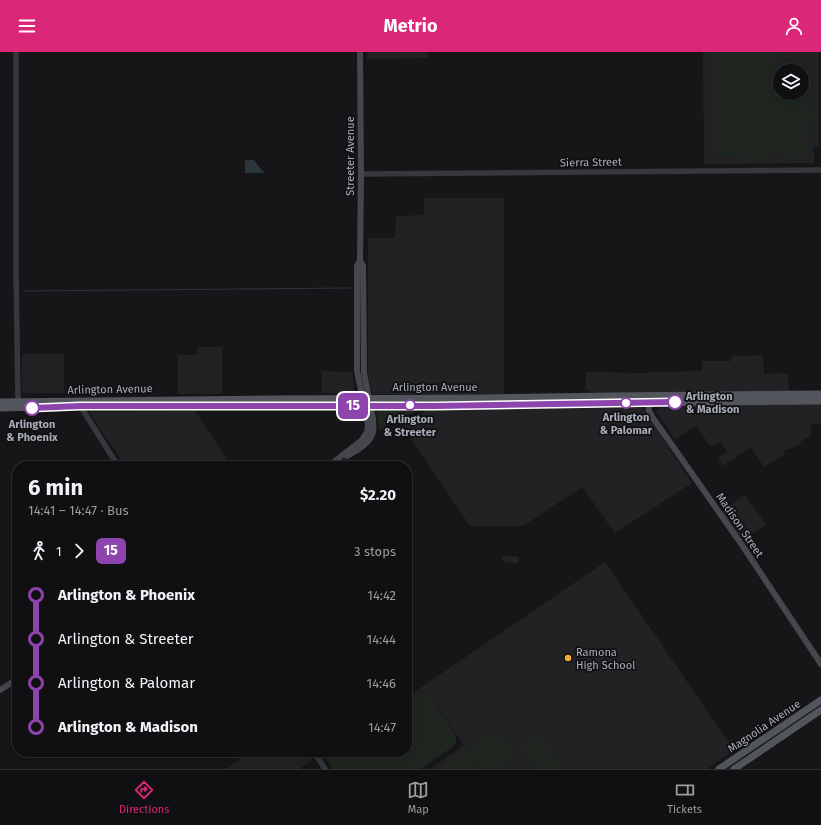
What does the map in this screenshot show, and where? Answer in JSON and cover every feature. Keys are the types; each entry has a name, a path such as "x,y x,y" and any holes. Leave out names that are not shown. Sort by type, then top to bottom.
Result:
{"main road":[{"name":"Streeter Avenue","path":"335,461 362,440 367,432 368,424 364,372 363,266 360,260 360,52"},
{"name":"Arlington Avenue","path":"647,400 821,394"},
{"name":"Arlington Avenue","path":"0,408 78,403 93,406 285,406 480,398 710,402 821,401"},
{"name":"Madison Street","path":"647,400 649,411 653,418 738,539 821,664"},
{"name":"Arlington Avenue","path":"0,402 366,402"},
{"path":"0,690 12,682"},
{"name":"Magnolia Avenue","path":"720,769 821,700"},
{"name":"Magnolia Avenue","path":"734,769 821,710"}],"street":[{"path":"16,52 16,268 18,402"},
{"name":"Sierra Street","path":"361,174 821,170"},
{"path":"78,403 115,461"},
{"path":"86,415 86,410 93,406"},
{"path":"317,757 325,769"}],"shaded area":[{"path":"367,52 428,52 428,58 367,59"},
{"path":"703,52 819,52 819,146 814,146 814,163 704,164"},
{"path":"714,52 773,52 773,100 809,100 809,69 811,69 813,79 809,103 812,108 812,115 811,124 806,133 806,144 809,151 806,158 792,158 781,154 773,154 750,160 737,156 715,154"},
{"path":"245,160 254,160 265,173 245,173"},
{"path":"424,198 504,198 504,394 373,394 368,377 368,238 395,238 396,216 424,215"},
{"path":"197,347 222,347 222,394 178,394 178,355 197,355"},
{"path":"22,354 64,354 64,393 24,393 22,391"},
{"path":"763,355 764,374 788,373 789,392 596,393 586,390 586,372 645,373 702,371 702,361 731,361 732,356"},
{"path":"322,371 352,372 354,390 351,393 322,393"},
{"path":"821,404 821,424 811,424 811,435 800,442 801,444 784,451 785,454 764,467 751,447 723,466 718,458 727,451 720,441 711,447 696,426 674,440 673,436 657,413 662,406"},
{"path":"532,408 534,411 535,408 643,408 692,483 615,533 582,487 523,526 470,526 402,426 429,409"},
{"path":"419,409 405,417 401,414 396,415 384,429 379,428 376,410"},
{"path":"195,411 229,461 122,461 89,412"},
{"path":"745,495 766,525 742,540 722,511"},
{"path":"503,555 519,557 518,564 502,561"},
{"name":"Ramona High School","path":"605,562 734,750 707,769 430,769 464,745 426,690 412,700 412,694"},
{"path":"426,690 456,735 456,743 454,746 420,769 332,769 326,759 329,757 412,757 412,700"},
{"path":"490,732 499,734 513,755 503,765 496,767 482,766 472,754 469,746"},
{"path":"539,734 561,768 537,769 521,746"},
{"path":"466,750 479,769 439,769"},
{"path":"243,757 310,757 312,760 299,769 225,769"}],"waterway":[{"path":"24,291 351,288"}],"bus line":[{"name":"15","path":"32,408 80,406 435,406 675,402"}],"place":[{"name":"Arlington & Madison","path":"675,402"},
{"name":"Arlington & Palomar","path":"626,403"},
{"name":"Arlington & Streeter","path":"410,405"},
{"name":"Arlington & Phoenix","path":"32,408"},
{"name":"Ramona High School","path":"568,658"}]}
